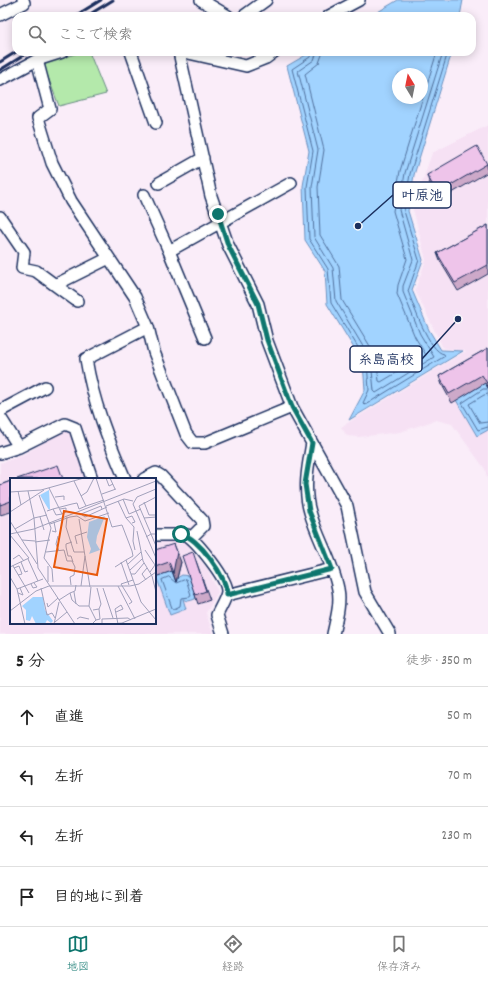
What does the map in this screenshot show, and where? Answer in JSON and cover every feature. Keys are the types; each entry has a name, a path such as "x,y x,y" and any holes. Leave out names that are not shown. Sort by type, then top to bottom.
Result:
{"street":[{"path":"0,16 24,3 23,0"},
{"path":"201,0 221,12"},
{"path":"250,12 266,0"},
{"path":"336,12 359,0"},
{"path":"0,80 37,60 50,56"},
{"path":"132,56 156,123"},
{"path":"179,56 211,196 228,245 258,304 267,340 292,407 347,506 365,592 390,634"},
{"path":"202,56 246,66 269,56"},
{"path":"37,60 50,109 38,118 52,163 71,201 134,297 148,327 154,352 186,434 194,443 205,443 292,407"},
{"path":"159,183 203,158"},
{"path":"169,251 291,183"},
{"path":"144,195 205,338"},
{"path":"0,217 24,252 22,268 36,271 77,301"},
{"path":"56,285 109,258"},
{"path":"125,478 106,434 94,397 86,359 148,327"},
{"path":"0,411 45,387"},
{"path":"0,417 19,447"},
{"path":"0,453 19,447 65,424 75,428 92,478"},
{"path":"312,443 305,484 309,511 339,590 338,613 333,634"},
{"path":"146,478 156,473 161,476 202,520 203,526 191,538"},
{"path":"156,535 181,534 191,538 215,566 227,590 227,595 217,615 223,634"},
{"path":"227,595 332,569"}],"shaded area":[{"path":"488,125 488,482 485,469 452,424 436,420 400,432 359,437 347,436 341,427 466,351 443,348 415,290 426,260 413,209 432,153"},
{"path":"64,431 70,433 86,478 10,478 10,624 156,624 156,543 178,540 187,544 208,570 218,592 206,613 213,634 0,634 0,463 21,456"}],"green space":[{"path":"68,56 91,56 106,94 59,106 43,64"}],"water":[{"path":"398,0 463,0 461,12 378,12"},
{"path":"304,56 451,56 414,175 408,211 423,260 412,290 429,330 441,350 463,351 349,420 365,390 363,363 327,304 325,271 305,240 303,186 309,151 287,66"},
{"path":"485,383 488,388 488,430 477,436 456,400"},
{"path":"172,571 177,581 177,578 182,575 189,576 196,596 195,599 190,601 183,599 186,609 170,615 156,576"}],"building":[{"path":"477,146 487,164 437,193 427,175"},
{"path":"488,225 488,265 455,283 437,253"},
{"path":"488,348 488,385 482,375 449,394 439,376"},
{"path":"58,465 63,478 20,478"},
{"path":"10,481 10,501 0,505 0,485"},
{"path":"174,544 177,552 173,573 169,562 156,567 156,550"},
{"path":"193,552 206,591 195,595 182,556"}],"railway":[{"path":"82,12 101,0"},
{"path":"94,12 113,0"},
{"path":"0,62 12,54"},
{"path":"0,70 23,56"}],"place":[{"name":"叶原池","path":"358,226"},
{"name":"糸島高校","path":"458,319"}],"route":[{"path":"181,534 191,538 215,566 227,590 227,595 332,569 309,511 305,484 312,443 292,407 267,340 258,304 228,245 218,214"}]}
